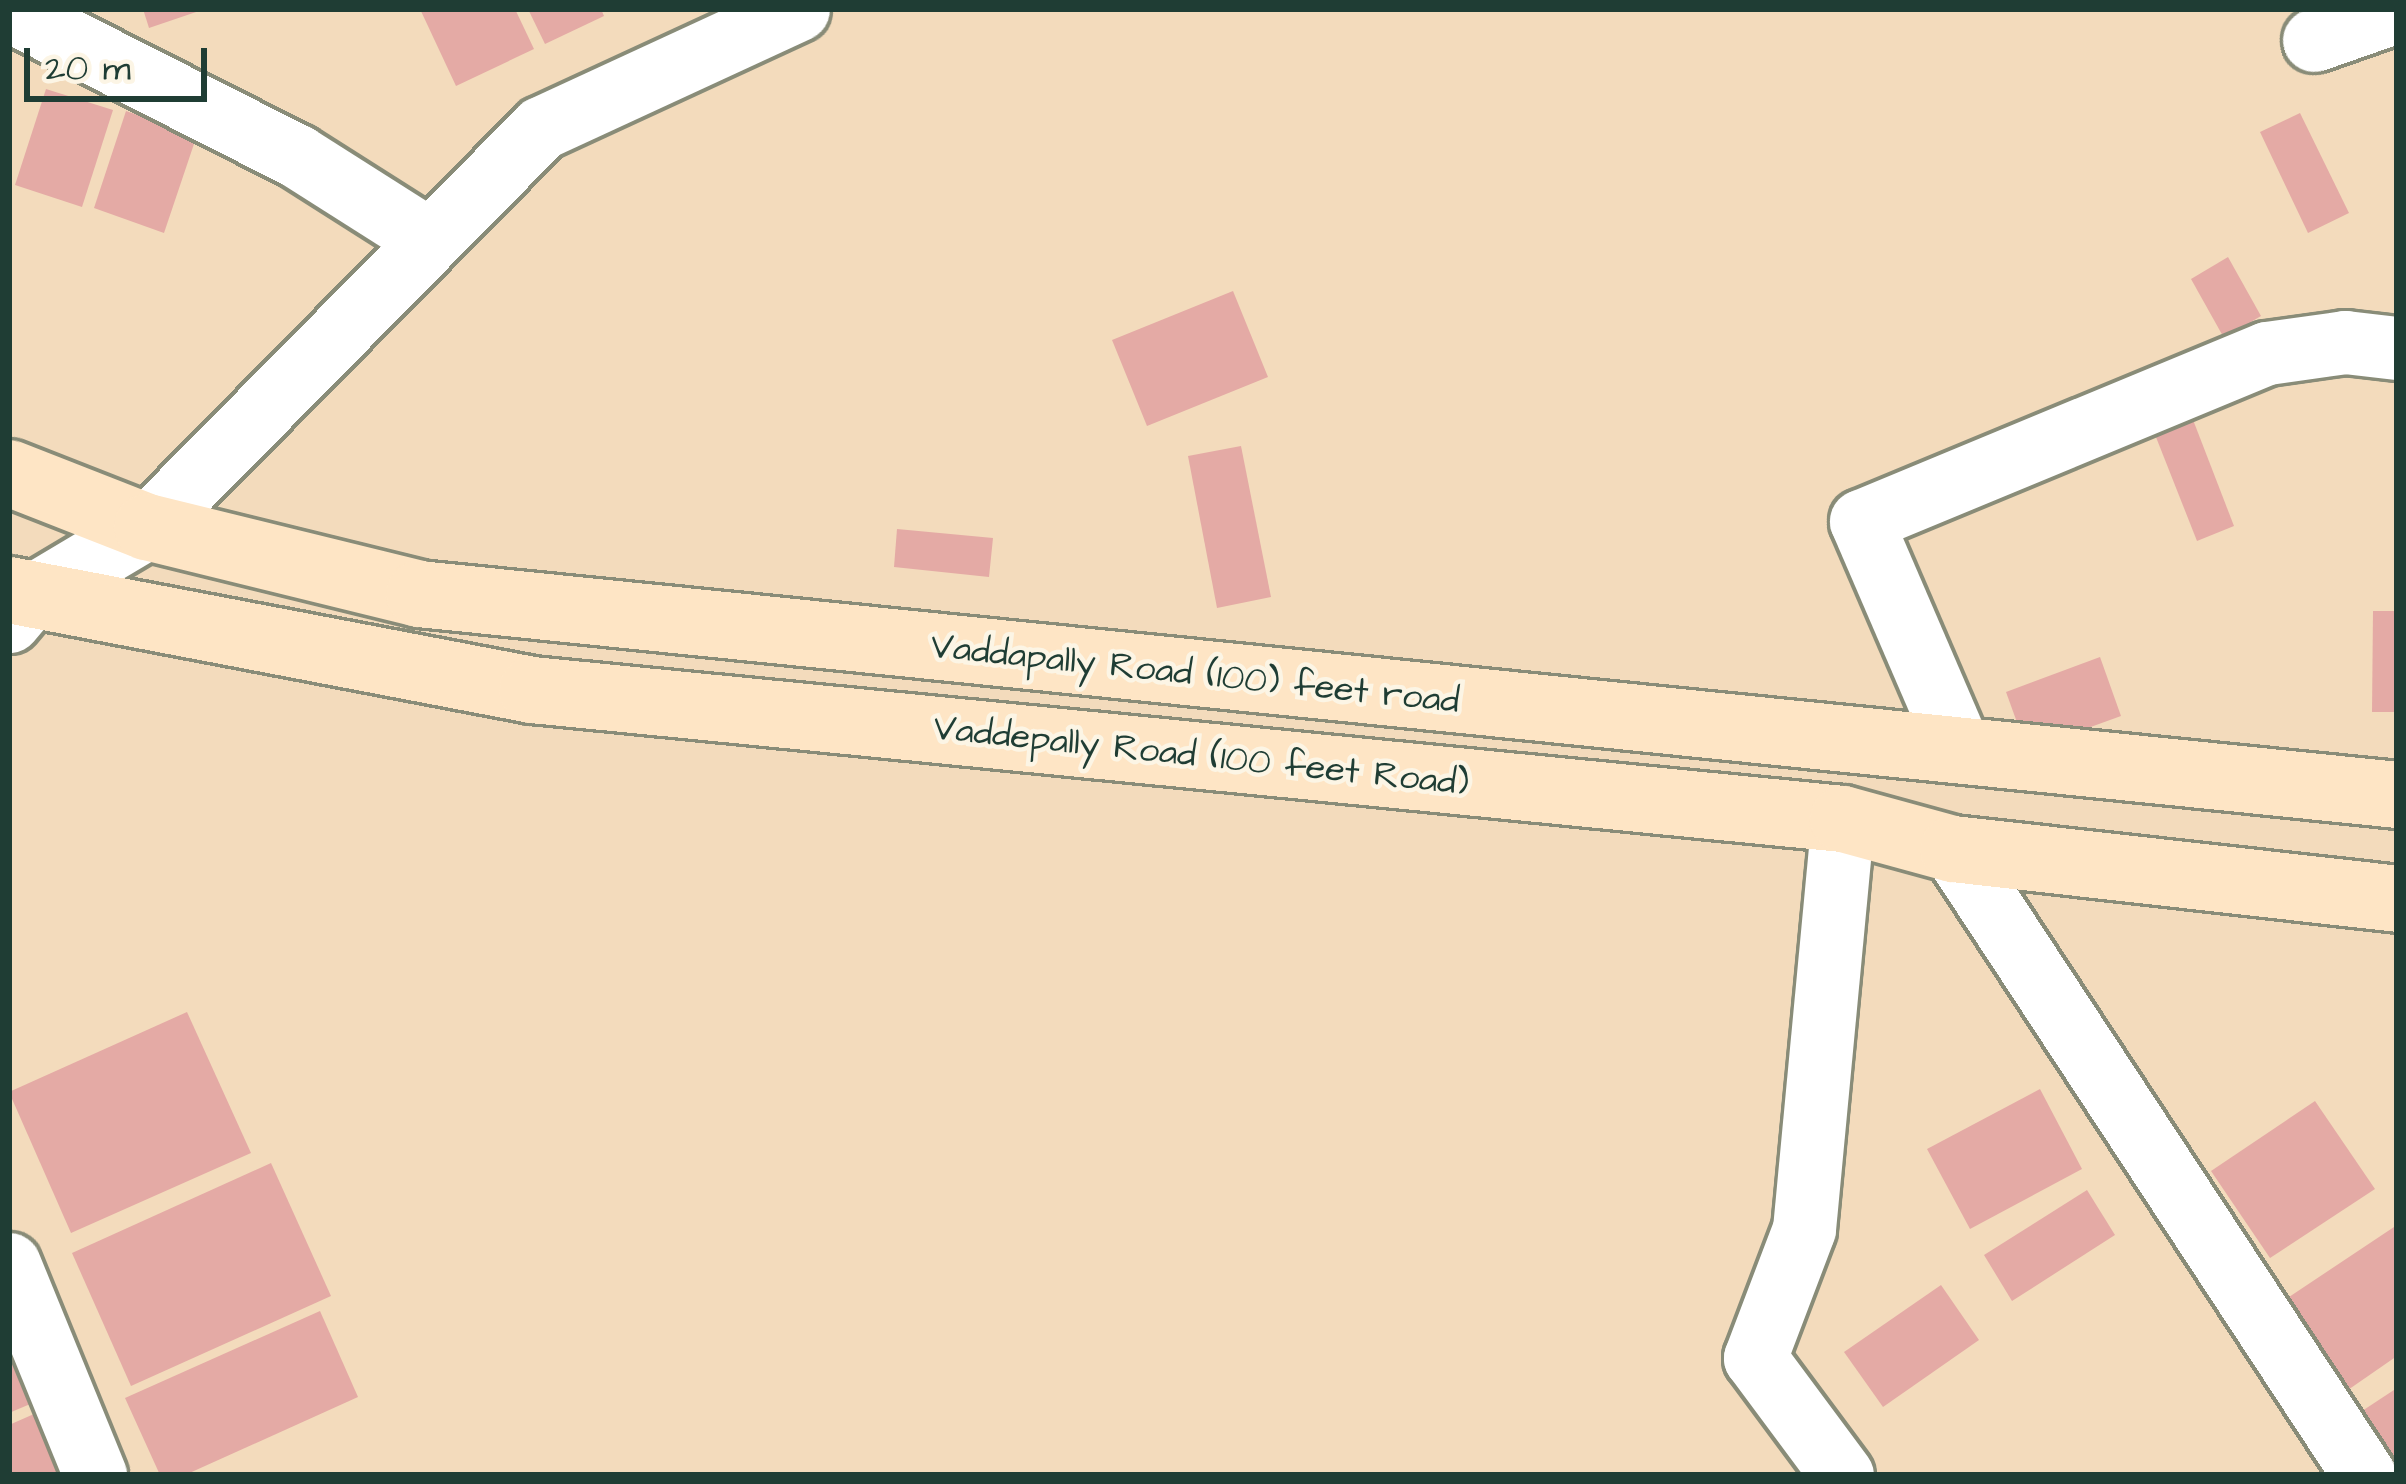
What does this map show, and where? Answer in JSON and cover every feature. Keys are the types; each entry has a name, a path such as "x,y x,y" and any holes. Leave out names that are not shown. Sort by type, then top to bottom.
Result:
{"main road":[{"name":"Vaddapally Road (100) feet road","path":"9,473 147,527 419,595 1958,746 2397,795"},
{"name":"Vaddepally Road (100 feet Road)","path":"15,603 532,690 1843,819 1953,849 2397,899"}],"street":[{"path":"15,603 147,527 426,238 541,128 798,9"},
{"path":"2314,40 2397,11"},
{"path":"48,17 297,156 426,238"},
{"path":"1958,746 1861,521 2267,353 2345,342 2397,347"},
{"path":"1842,1475 1754,1358 1804,1229 1843,819"},
{"path":"1953,849 2364,1475"},
{"path":"9,1264 95,1475"}],"building":[{"path":"143,9 202,9 202,10 149,28"},
{"path":"420,9 515,9 534,49 456,86"},
{"path":"528,9 601,9 604,16 545,44"},
{"path":"46,89 113,110 82,207 15,185"},
{"path":"126,111 197,135 164,233 94,208"},
{"path":"2300,113 2349,213 2308,233 2260,132"},
{"path":"2228,257 2261,316 2224,338 2191,279"},
{"path":"1233,291 1268,377 1147,426 1112,340"},
{"path":"2190,412 2234,526 2197,541 2152,427"},
{"path":"1241,446 1271,597 1217,608 1188,456"},
{"path":"897,529 993,538 989,577 894,567"},
{"path":"2373,611 2397,611 2397,712 2372,712"},
{"path":"2100,657 2121,716 2027,750 2006,692"},
{"path":"187,1012 251,1153 71,1233 9,1092"},
{"path":"2040,1089 2082,1169 1970,1229 1927,1149"},
{"path":"2315,1101 2375,1189 2270,1258 2211,1171"},
{"path":"271,1163 331,1296 131,1386 72,1253"},
{"path":"2087,1190 2115,1235 2012,1301 1984,1255"},
{"path":"2397,1225 2397,1356 2345,1392 2283,1301"},
{"path":"1941,1285 1979,1340 1883,1407 1844,1352"},
{"path":"320,1311 358,1397 185,1475 160,1475 125,1398"},
{"path":"9,1345 35,1402 9,1413"},
{"path":"2397,1388 2397,1469 2359,1413"},
{"path":"34,1414 62,1475 9,1475 9,1425"}]}
